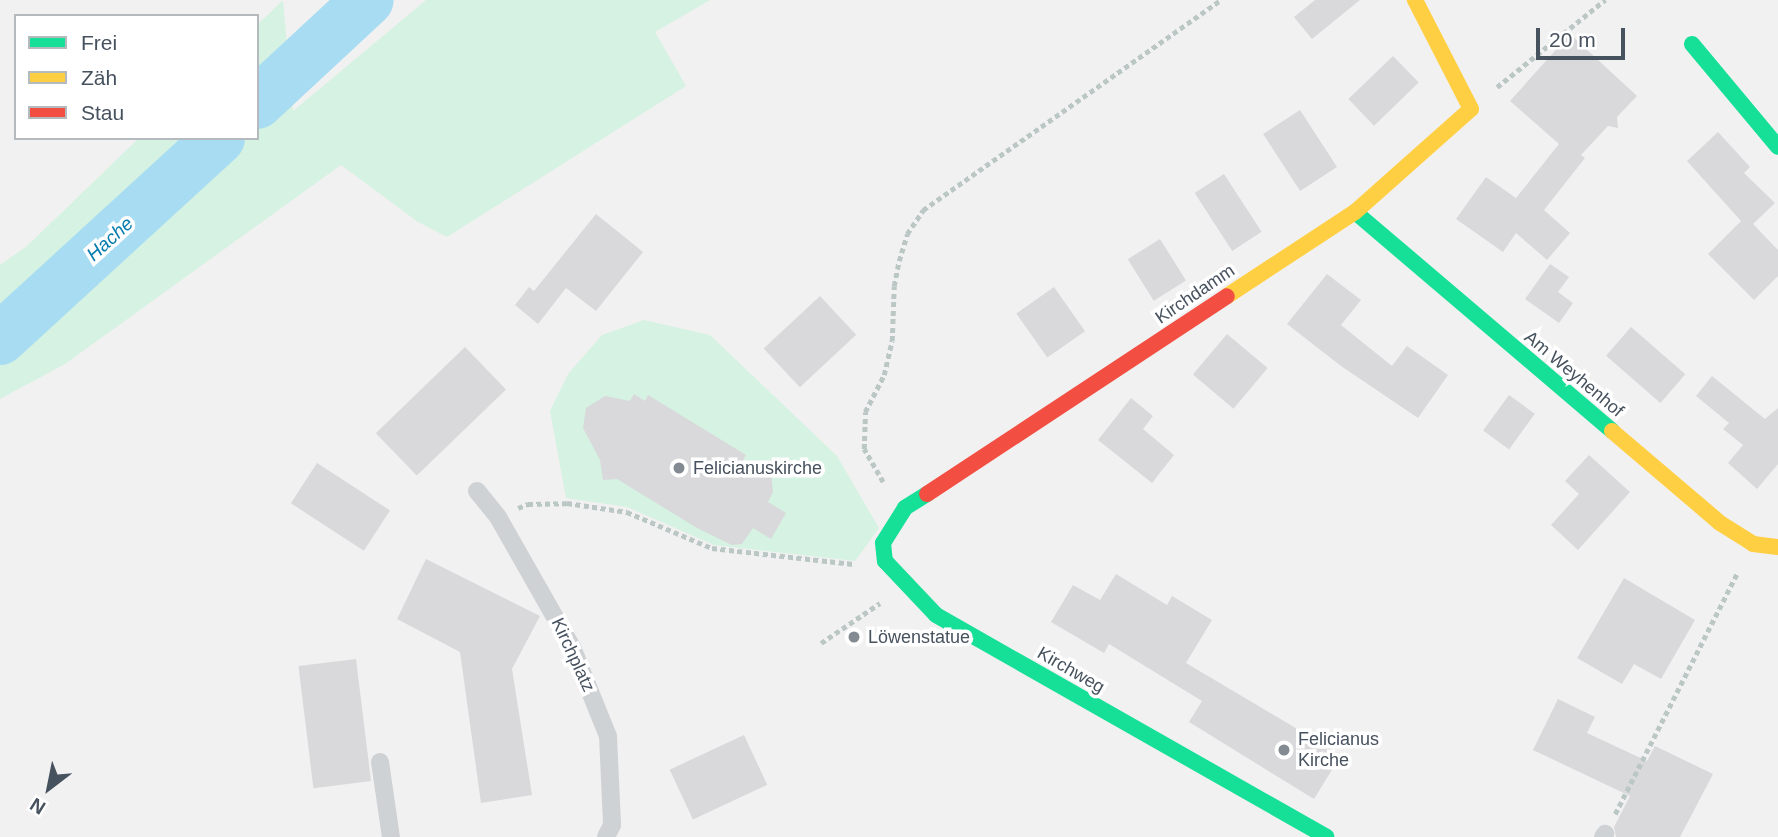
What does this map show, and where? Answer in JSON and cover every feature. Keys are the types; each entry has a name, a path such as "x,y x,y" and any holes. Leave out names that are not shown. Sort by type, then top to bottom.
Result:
{"street":[{"path":"1415,0 1471,109"},
{"path":"1692,44 1778,146"},
{"name":"Kirchdamm","path":"900,513 926,493 1355,212 1471,109"},
{"name":"Am Weyhenhof","path":"1355,212 1710,514 1752,544 1778,547"},
{"path":"885,561 883,543 900,513"},
{"name":"Kirchweg","path":"885,561 936,615 1326,837"}],"lane":[{"name":"Kirchplatz","path":"477,491 498,517 572,647 608,736 612,825 606,837"},
{"path":"380,762 391,837"}],"path":[{"path":"900,513 864,449 864,425 865,412 884,375 892,341 894,286 907,234 923,210 1221,0"},
{"path":"1471,109 1605,0"},
{"path":"498,517 528,504 567,503 627,512 712,548 854,564 885,561"},
{"path":"1604,835 1752,544"},
{"path":"821,643 907,585"}],"green space":[{"path":"283,0 293,111 426,0 710,0 655,32 686,86 447,237 418,222 341,165 65,364 0,399 0,265 27,246 137,140 259,140 259,23"},
{"path":"644,320 710,335 837,456 879,528 855,561 714,545 627,507 566,498 550,411 568,374 602,335"}],"building":[{"path":"1315,0 1360,0 1312,39 1294,17"},
{"path":"1570,34 1637,96 1617,117 1618,128 1608,126 1581,155 1585,158 1544,210 1570,233 1547,260 1516,233 1503,252 1456,219 1486,177 1516,198 1559,144 1510,101"},
{"path":"1393,56 1419,83 1374,126 1348,99"},
{"path":"1300,110 1337,167 1300,191 1263,134"},
{"path":"1718,132 1750,167 1744,173 1775,203 1753,224 1778,250 1778,276 1754,300 1708,254 1741,221 1687,161"},
{"path":"1224,174 1262,232 1232,251 1195,193"},
{"path":"596,214 643,252 596,311 566,288 538,324 515,305 529,287 534,291"},
{"path":"1160,239 1186,281 1154,301 1128,259"},
{"path":"1550,264 1569,277 1558,292 1573,303 1559,323 1525,299"},
{"path":"1327,274 1361,300 1341,325 1392,366 1407,346 1448,375 1418,418 1341,366 1287,324"},
{"path":"1054,287 1085,331 1047,358 1016,313"},
{"path":"820,296 856,335 800,387 764,349"},
{"path":"1631,327 1685,374 1660,403 1606,356"},
{"path":"1227,334 1268,368 1234,409 1193,375"},
{"path":"465,347 506,389 417,476 376,433"},
{"path":"1712,376 1765,419 1778,408 1778,464 1757,489 1728,463 1743,445 1723,429 1729,423 1696,396"},
{"name":"Felicianuskirche","path":"634,394 645,401 648,395 746,455 733,478 771,472 773,492 768,502 786,513 771,539 753,528 742,544 732,545 697,528 617,479 603,480 600,460 583,428 586,408 605,396 630,401"},
{"path":"1509,395 1535,414 1509,449 1483,431"},
{"path":"1131,398 1153,416 1143,429 1174,455 1152,483 1098,440"},
{"path":"1589,455 1630,492 1578,550 1551,525 1579,494 1565,481"},
{"path":"317,463 390,510 364,551 291,503"},
{"path":"426,559 540,616 512,669 532,795 481,803 460,652 397,619"},
{"path":"1116,574 1167,605 1172,596 1212,620 1186,663 1341,755 1314,799 1189,722 1202,701 1109,644 1104,653 1051,622 1073,585 1100,600"},
{"path":"1624,578 1695,620 1661,679 1634,664 1622,684 1577,658"},
{"path":"356,659 371,781 313,788 298,666"},
{"path":"1558,699 1595,717 1587,733 1647,761 1655,746 1713,774 1680,837 1616,837 1614,827 1630,796 1533,750"},
{"path":"744,735 767,785 693,820 670,770"}],"waterway":[{"name":"Hache","path":"259,101 368,0"},
{"name":"Hache","path":"0,339 217,140"}],"traffic: fast":[{"path":"1692,44 1778,147"},
{"path":"1355,212 1612,431"},
{"path":"927,494 905,508 883,543 885,561 936,615 1326,837"}],"traffic: slow":[{"path":"1227,296 1355,212 1471,109 1415,0"},
{"path":"1612,431 1720,523 1753,544 1778,547"}],"traffic: jam":[{"path":"927,494 1227,296"}],"place":[{"name":"Felicianuskirche","path":"679,468"},
{"name":"Löwenstatue","path":"854,637"},
{"name":"Felicianus Kirche","path":"1284,750"}]}
